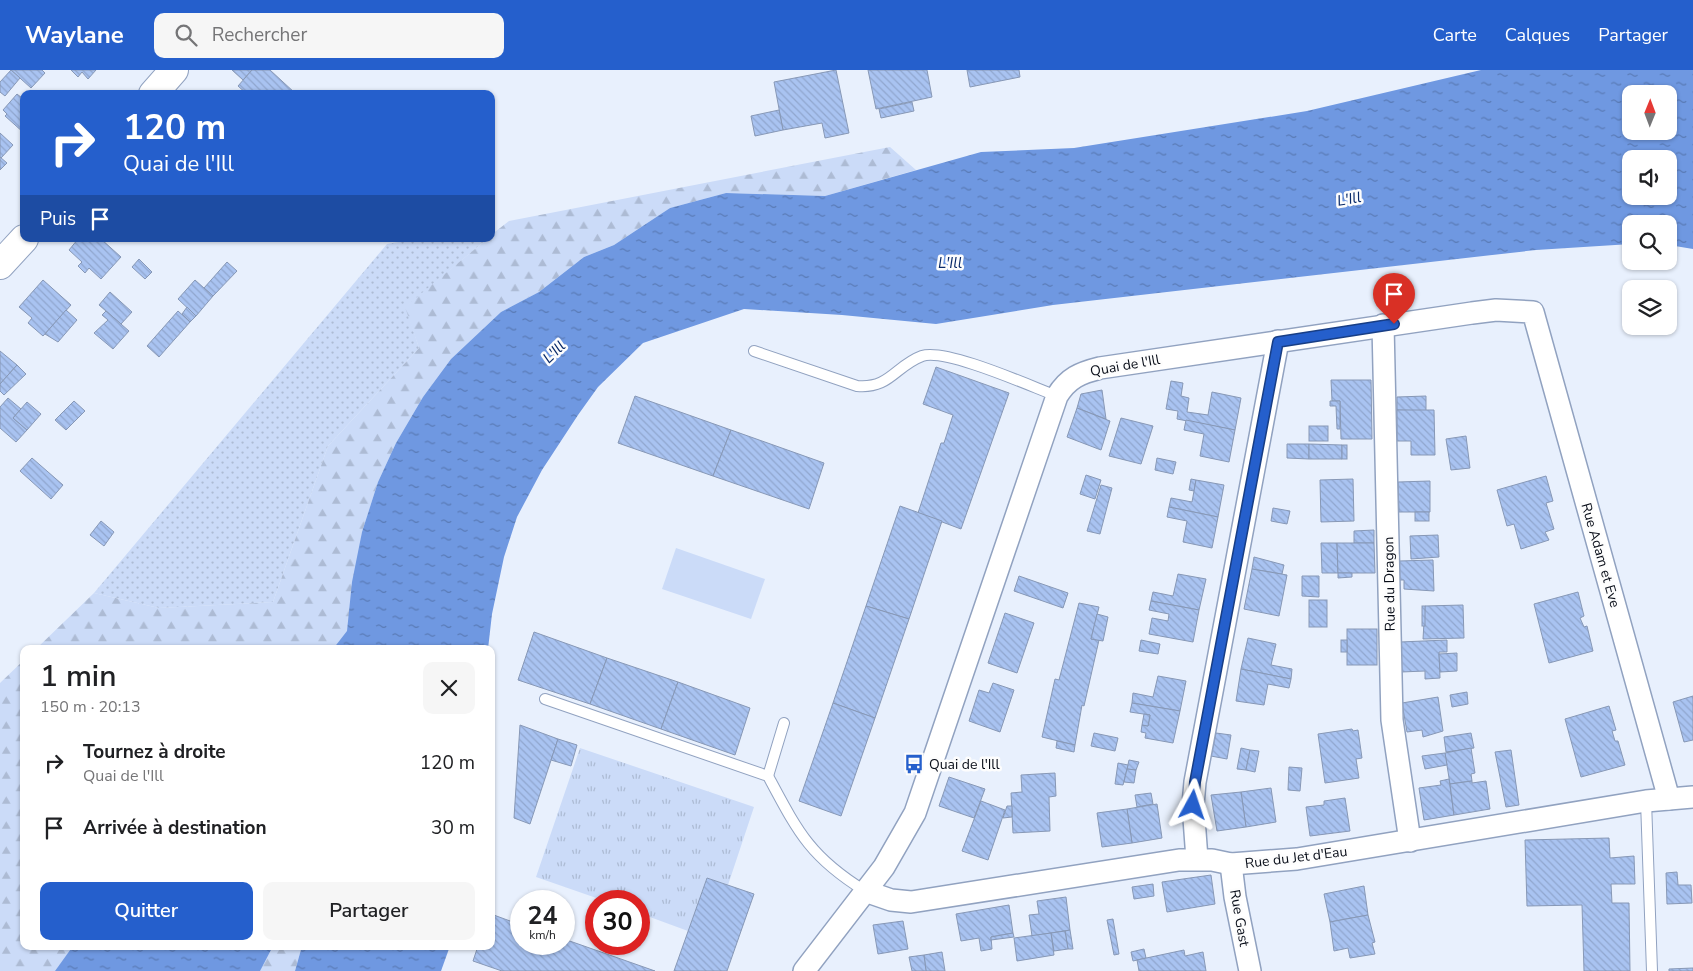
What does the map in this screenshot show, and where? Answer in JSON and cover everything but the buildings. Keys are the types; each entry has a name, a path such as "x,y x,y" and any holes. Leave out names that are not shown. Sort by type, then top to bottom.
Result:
{"street":[{"path":"156,90 174,70"},
{"path":"0,265 21,242"},
{"name":"Quai de l'Ill","path":"804,971 884,867 915,813 1057,396 1068,381 1085,372 1383,325 1496,310 1533,312"},
{"name":"Rue Adam et Eve","path":"1533,312 1669,799"},
{"name":"Rue du Dragon","path":"1383,325 1392,720 1410,840"},
{"path":"1197,859 1193,805 1195,782 1278,342"},
{"name":"Rue du Jet d'Eau","path":"865,891 890,900 911,902 1179,860 1197,859 1231,864 1297,859 1693,796"},
{"name":"Rue Gast","path":"1231,864 1235,897 1250,971"}],"lane":[{"path":"754,351 857,386 867,387 884,382 910,362 922,356 946,356 1057,396"},
{"path":"545,699 768,776 797,832 816,855 838,875 865,891"},
{"path":"768,776 784,723"},
{"path":"1646,802 1652,971"}],"green space":[{"path":"890,147 916,170 825,196 726,193 670,208 614,245 584,257 539,292 501,312 451,359 423,397 396,443 378,482 362,532 346,645 40,645 94,593 159,608 273,602 328,446 419,348 405,307 483,242 495,242 495,232 509,221"},
{"path":"399,242 483,242 406,307 419,348 328,446 273,602 159,608 94,593 387,244"},
{"path":"676,548 765,579 751,619 662,589"},
{"path":"20,664 20,950 301,950 295,971 0,971 0,683"},
{"path":"580,748 754,807 728,885 707,878 688,931 650,917 650,890 585,890 585,894 536,877"}],"water":[{"name":"L'Ill","path":"1481,70 1693,70 1693,249 1677,246 1677,215 1622,215 1622,245 1536,250 1053,305 936,324 842,315 744,309 643,343 598,387 542,470 517,517 504,557 492,614 488,645 336,645 347,631 352,582 362,532 378,482 396,443 423,397 451,359 501,312 539,292 584,257 614,245 670,208 726,193 825,196 981,152 1074,148 1307,111"},
{"path":"70,950 271,950 260,971 55,971"},
{"path":"301,950 449,950 441,971 295,971"}],"place":[{"name":"Quai de l'Ill","path":"914,764"}],"route":[{"path":"1193,805 1195,782 1278,342 1394,324"}]}
